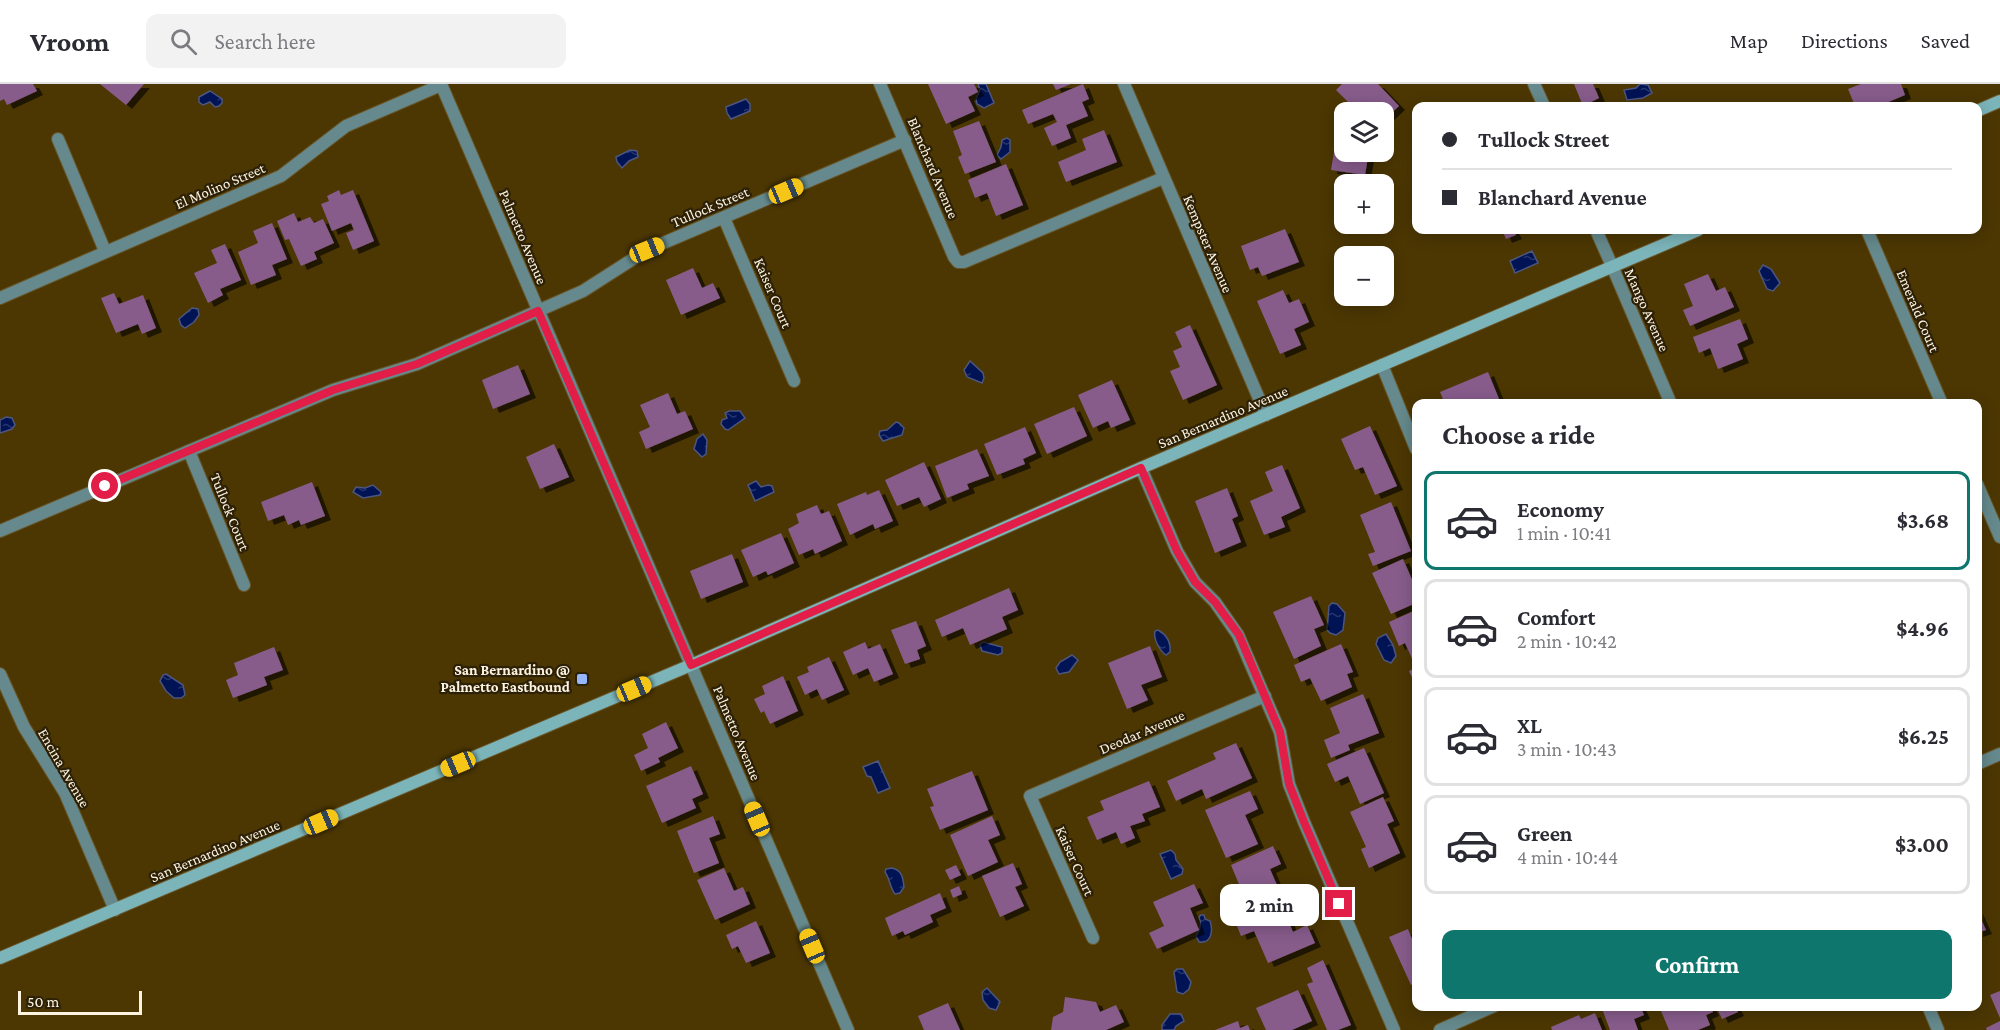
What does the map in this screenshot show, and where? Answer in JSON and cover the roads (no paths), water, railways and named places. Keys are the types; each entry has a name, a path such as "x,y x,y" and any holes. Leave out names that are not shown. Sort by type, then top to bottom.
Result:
{"main road":[{"path":"1982,109 2000,101"},
{"name":"San Bernardino Avenue","path":"0,958 691,665 1141,468 1688,234"}],"street":[{"name":"El Molino Street","path":"0,298 280,176 346,126 441,84"},
{"name":"Palmetto Avenue","path":"441,84 848,1030"},
{"name":"Blanchard Avenue","path":"880,84 958,262 995,249 1163,178"},
{"name":"Kempster Avenue","path":"1124,84 1266,415"},
{"path":"1534,84 1542,102"},
{"path":"58,139 105,251"},
{"name":"Tullock Street","path":"0,531 333,390 417,364 598,283 647,250 905,140"},
{"name":"Kaiser Court","path":"724,218 794,381"},
{"name":"Mango Avenue","path":"1598,234 1669,399"},
{"name":"Emerald Court","path":"1869,234 1940,399"},
{"path":"1382,365 1412,439"},
{"name":"Tullock Court","path":"189,451 243,585"},
{"path":"1141,468 1177,551 1195,582 1215,602 1239,635 1280,732 1289,784 1394,1030"},
{"path":"1982,496 2000,537"},
{"name":"Encina Avenue","path":"0,674 24,727 65,794 115,910"},
{"name":"Deodar Avenue","path":"1030,796 1265,696"},
{"path":"1982,762 2000,754"},
{"name":"Kaiser Court","path":"1030,796 1093,938"},
{"path":"1440,1030 1483,1011"},
{"path":"1930,1011 1938,1030"}],"water":[{"path":"978,84 986,84 994,103 984,108 977,104 976,99 980,90"},
{"path":"1640,84 1648,85 1652,93 1643,98 1627,100 1624,90 1636,88"},
{"path":"210,91 222,99 219,106 215,107 210,102 203,105 199,102 199,97"},
{"path":"746,99 750,104 750,111 731,119 726,107"},
{"path":"1007,138 1010,140 1010,152 1001,159 997,155 1002,140"},
{"path":"630,150 637,151 638,157 629,161 622,168 616,157"},
{"path":"1532,251 1538,263 1515,273 1510,261"},
{"path":"1763,265 1771,269 1780,283 1773,291 1767,289 1759,271"},
{"path":"192,308 198,309 199,315 185,328 179,319"},
{"path":"970,361 983,373 982,383 967,377 964,370"},
{"path":"740,411 745,418 728,430 721,424 722,420 727,418 725,413"},
{"path":"6,417 12,418 15,425 12,429 0,433 0,420"},
{"path":"896,422 904,428 902,435 883,441 879,435 880,431 887,430"},
{"path":"703,434 707,440 706,454 702,457 694,449 697,439"},
{"path":"756,481 761,487 772,486 774,492 755,501 748,485"},
{"path":"373,485 381,492 380,495 363,498 353,492 356,487 365,488"},
{"path":"1332,603 1337,604 1345,613 1343,630 1336,635 1327,630 1329,606"},
{"path":"1158,630 1169,642 1170,652 1166,655 1156,641 1155,631"},
{"path":"1386,634 1393,645 1396,656 1391,663 1384,660 1376,644 1378,638"},
{"path":"983,642 1002,647 1002,653 998,655 982,651 980,645"},
{"path":"1072,655 1078,660 1069,672 1059,674 1056,668 1060,662"},
{"path":"166,674 183,685 185,695 181,698 174,698 166,691 160,681"},
{"path":"878,761 890,788 878,793 871,777 867,776 863,767"},
{"path":"1171,850 1183,869 1182,874 1171,879 1160,854"},
{"path":"892,868 900,873 902,878 904,887 900,893 895,894 885,872 886,869"},
{"path":"1201,915 1210,921 1211,928 1209,939 1199,942 1196,936"},
{"path":"1177,969 1183,969 1191,982 1189,989 1183,994 1177,992 1174,972"},
{"path":"987,988 1000,1002 996,1010 989,1008 983,1000 982,992"},
{"path":"1170,1014 1181,1014 1184,1021 1174,1030 1162,1030 1162,1025"}],"place":[{"name":"San Bernardino @ Palmetto Eastbound","path":"582,679"}]}
